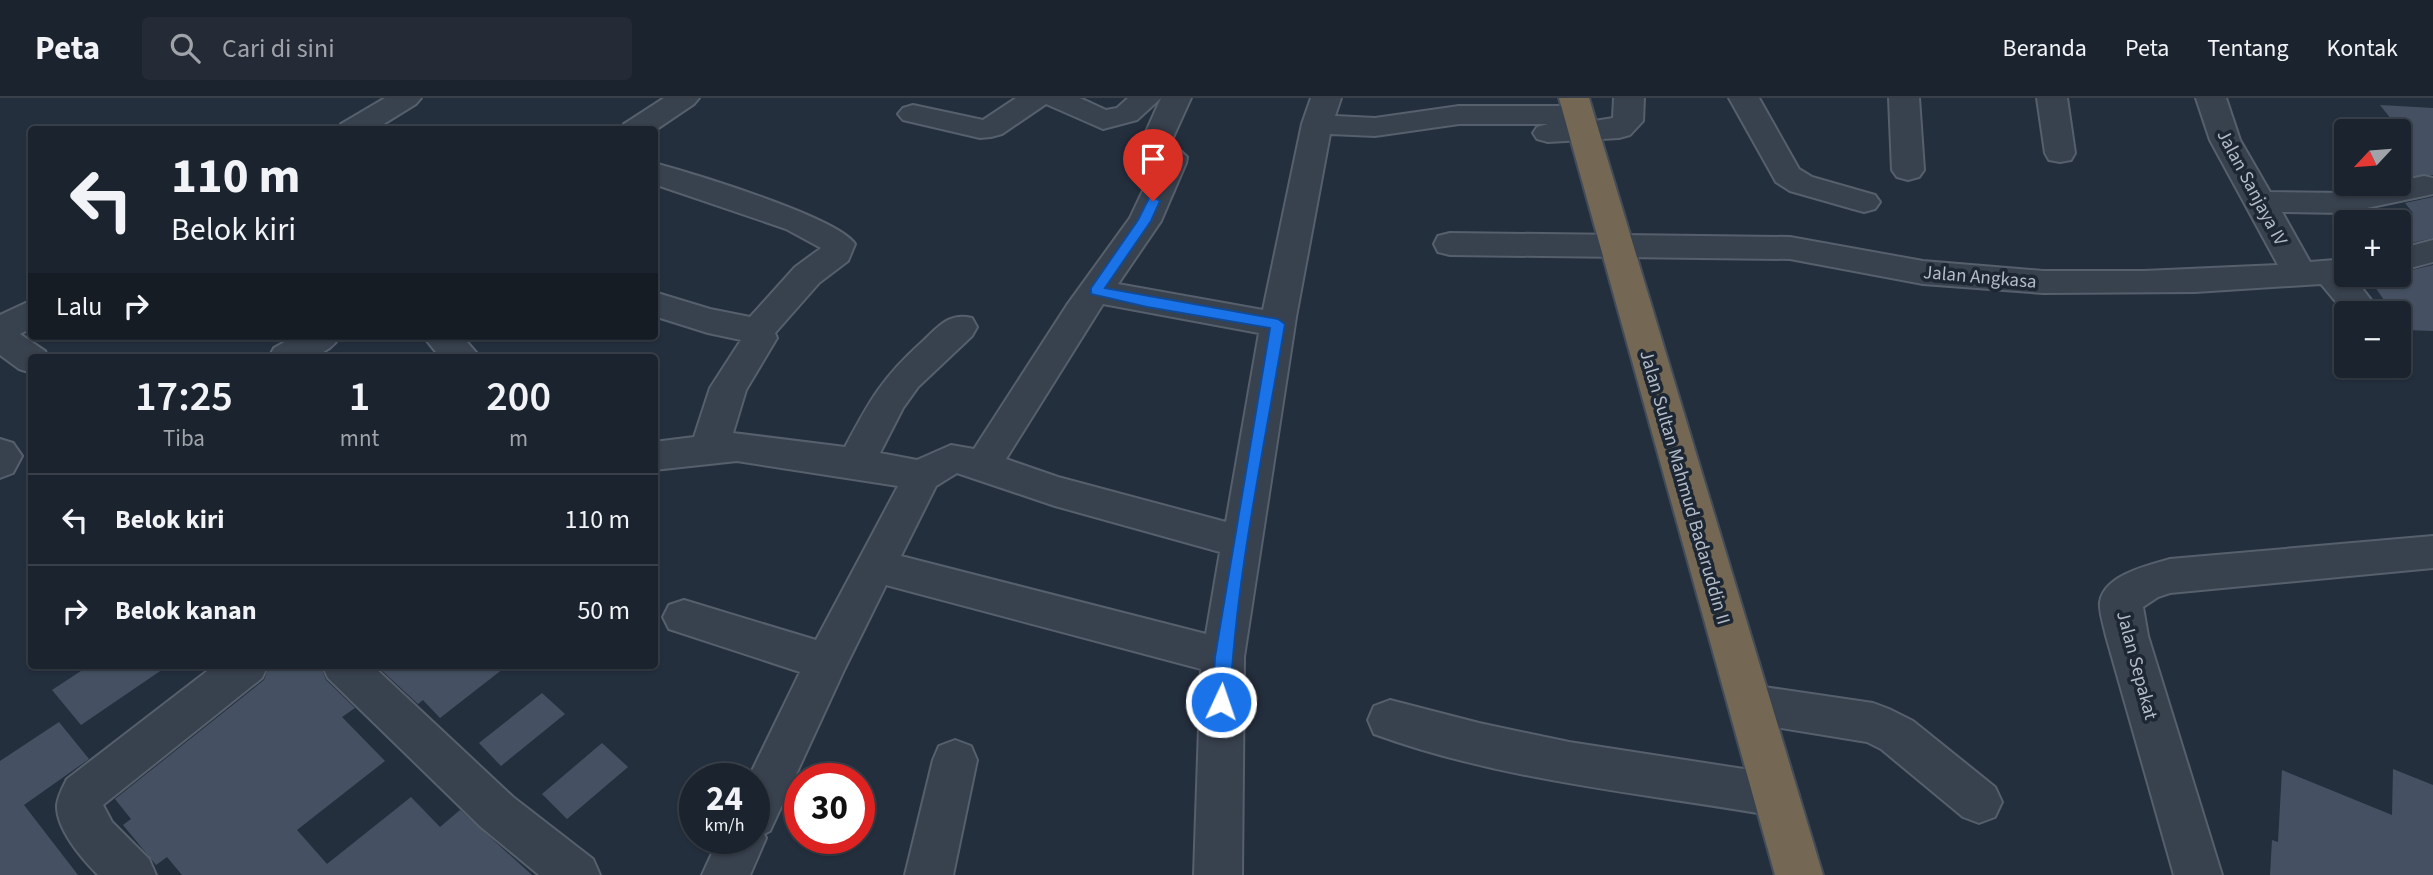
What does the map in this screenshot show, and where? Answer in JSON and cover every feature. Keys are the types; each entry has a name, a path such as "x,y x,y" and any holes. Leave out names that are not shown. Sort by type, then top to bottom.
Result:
{"highway":[{"name":"Jalan Sultan Mahmud Badaruddin II","path":"1578,115 1799,875"}],"street":[{"path":"359,126 406,98"},
{"path":"641,126 684,98"},
{"path":"913,114 980,129 991,128 1036,98"},
{"path":"1058,98 1070,106 1108,120 1127,114 1146,98"},
{"path":"983,465 1079,313 1144,221 1171,163 1172,157 1156,143 1177,98"},
{"path":"1218,875 1223,657 1278,324 1321,111 1375,127 1459,115 1578,115 1619,129 1625,126 1629,98"},
{"path":"1744,98 1787,175 1801,184 1864,202"},
{"path":"1904,98 1908,170"},
{"path":"2052,98 2060,153"},
{"name":"Jalan Sanjaya IV","path":"2211,98 2225,140 2258,202 2353,301"},
{"path":"1402,139 1578,115"},
{"path":"658,174 797,222 839,244 836,253 807,275 756,332"},
{"path":"2258,202 2343,203 2424,186"},
{"name":"Jalan Angkasa","path":"1450,244 1790,248 1939,275 2004,280 2139,282 2325,272"},
{"path":"2411,257 2433,251"},
{"path":"1096,291 1177,308 1278,324"},
{"path":"658,305 756,332 760,338 728,388 709,449"},
{"path":"0,330 28,314"},
{"path":"856,463 888,401 905,378 960,327"},
{"path":"0,338 28,357"},
{"path":"292,354 316,340"},
{"path":"444,340 459,354"},
{"path":"658,455 737,447 856,463 922,476"},
{"path":"0,453 3,456 0,463"},
{"path":"770,782 826,662 922,476 951,459 983,465 1055,491 1241,542"},
{"name":"Jalan Sepakat","path":"2197,875 2127,636 2121,602 2132,590 2147,581 2170,576 2433,552"},
{"path":"877,566 1223,657"},
{"path":"684,617 826,662"},
{"path":"132,875 102,846 81,815 79,802 83,794 242,669"},
{"path":"347,669 497,812 576,875"},
{"path":"1749,704 1873,723 1896,735 1979,802"},
{"path":"1390,720 1450,738 1630,775 1726,786 1776,795"},
{"path":"929,875 954,760"},
{"path":"726,875 736,854"}],"building":[{"path":"2380,105 2433,108 2433,175 2412,175 2412,119 2391,119"},
{"path":"2433,197 2433,238 2411,243 2413,213 2405,203"},
{"path":"2433,265 2433,331 2411,330 2411,301 2385,301 2375,287 2411,287 2411,270"},
{"path":"84,669 163,669 81,725 52,690"},
{"path":"268,669 322,669 326,680 355,708 342,717 385,761 297,830 327,864 411,797 440,827 460,810 532,875 182,875 167,857 156,865 123,825 131,819 115,799 264,680"},
{"path":"380,669 503,669 440,718 423,700 418,704"},
{"path":"542,693 565,714 501,766 479,743"},
{"path":"59,722 89,759 24,805 78,875 0,875 0,761"},
{"path":"602,743 628,767 567,819 542,794"},
{"path":"2393,769 2433,785 2433,875 2270,875 2272,840 2278,842 2282,770 2392,815"}],"route":[{"path":"1153,201 1144,221 1096,291 1147,303 1278,324 1223,657 1221,702"}]}
